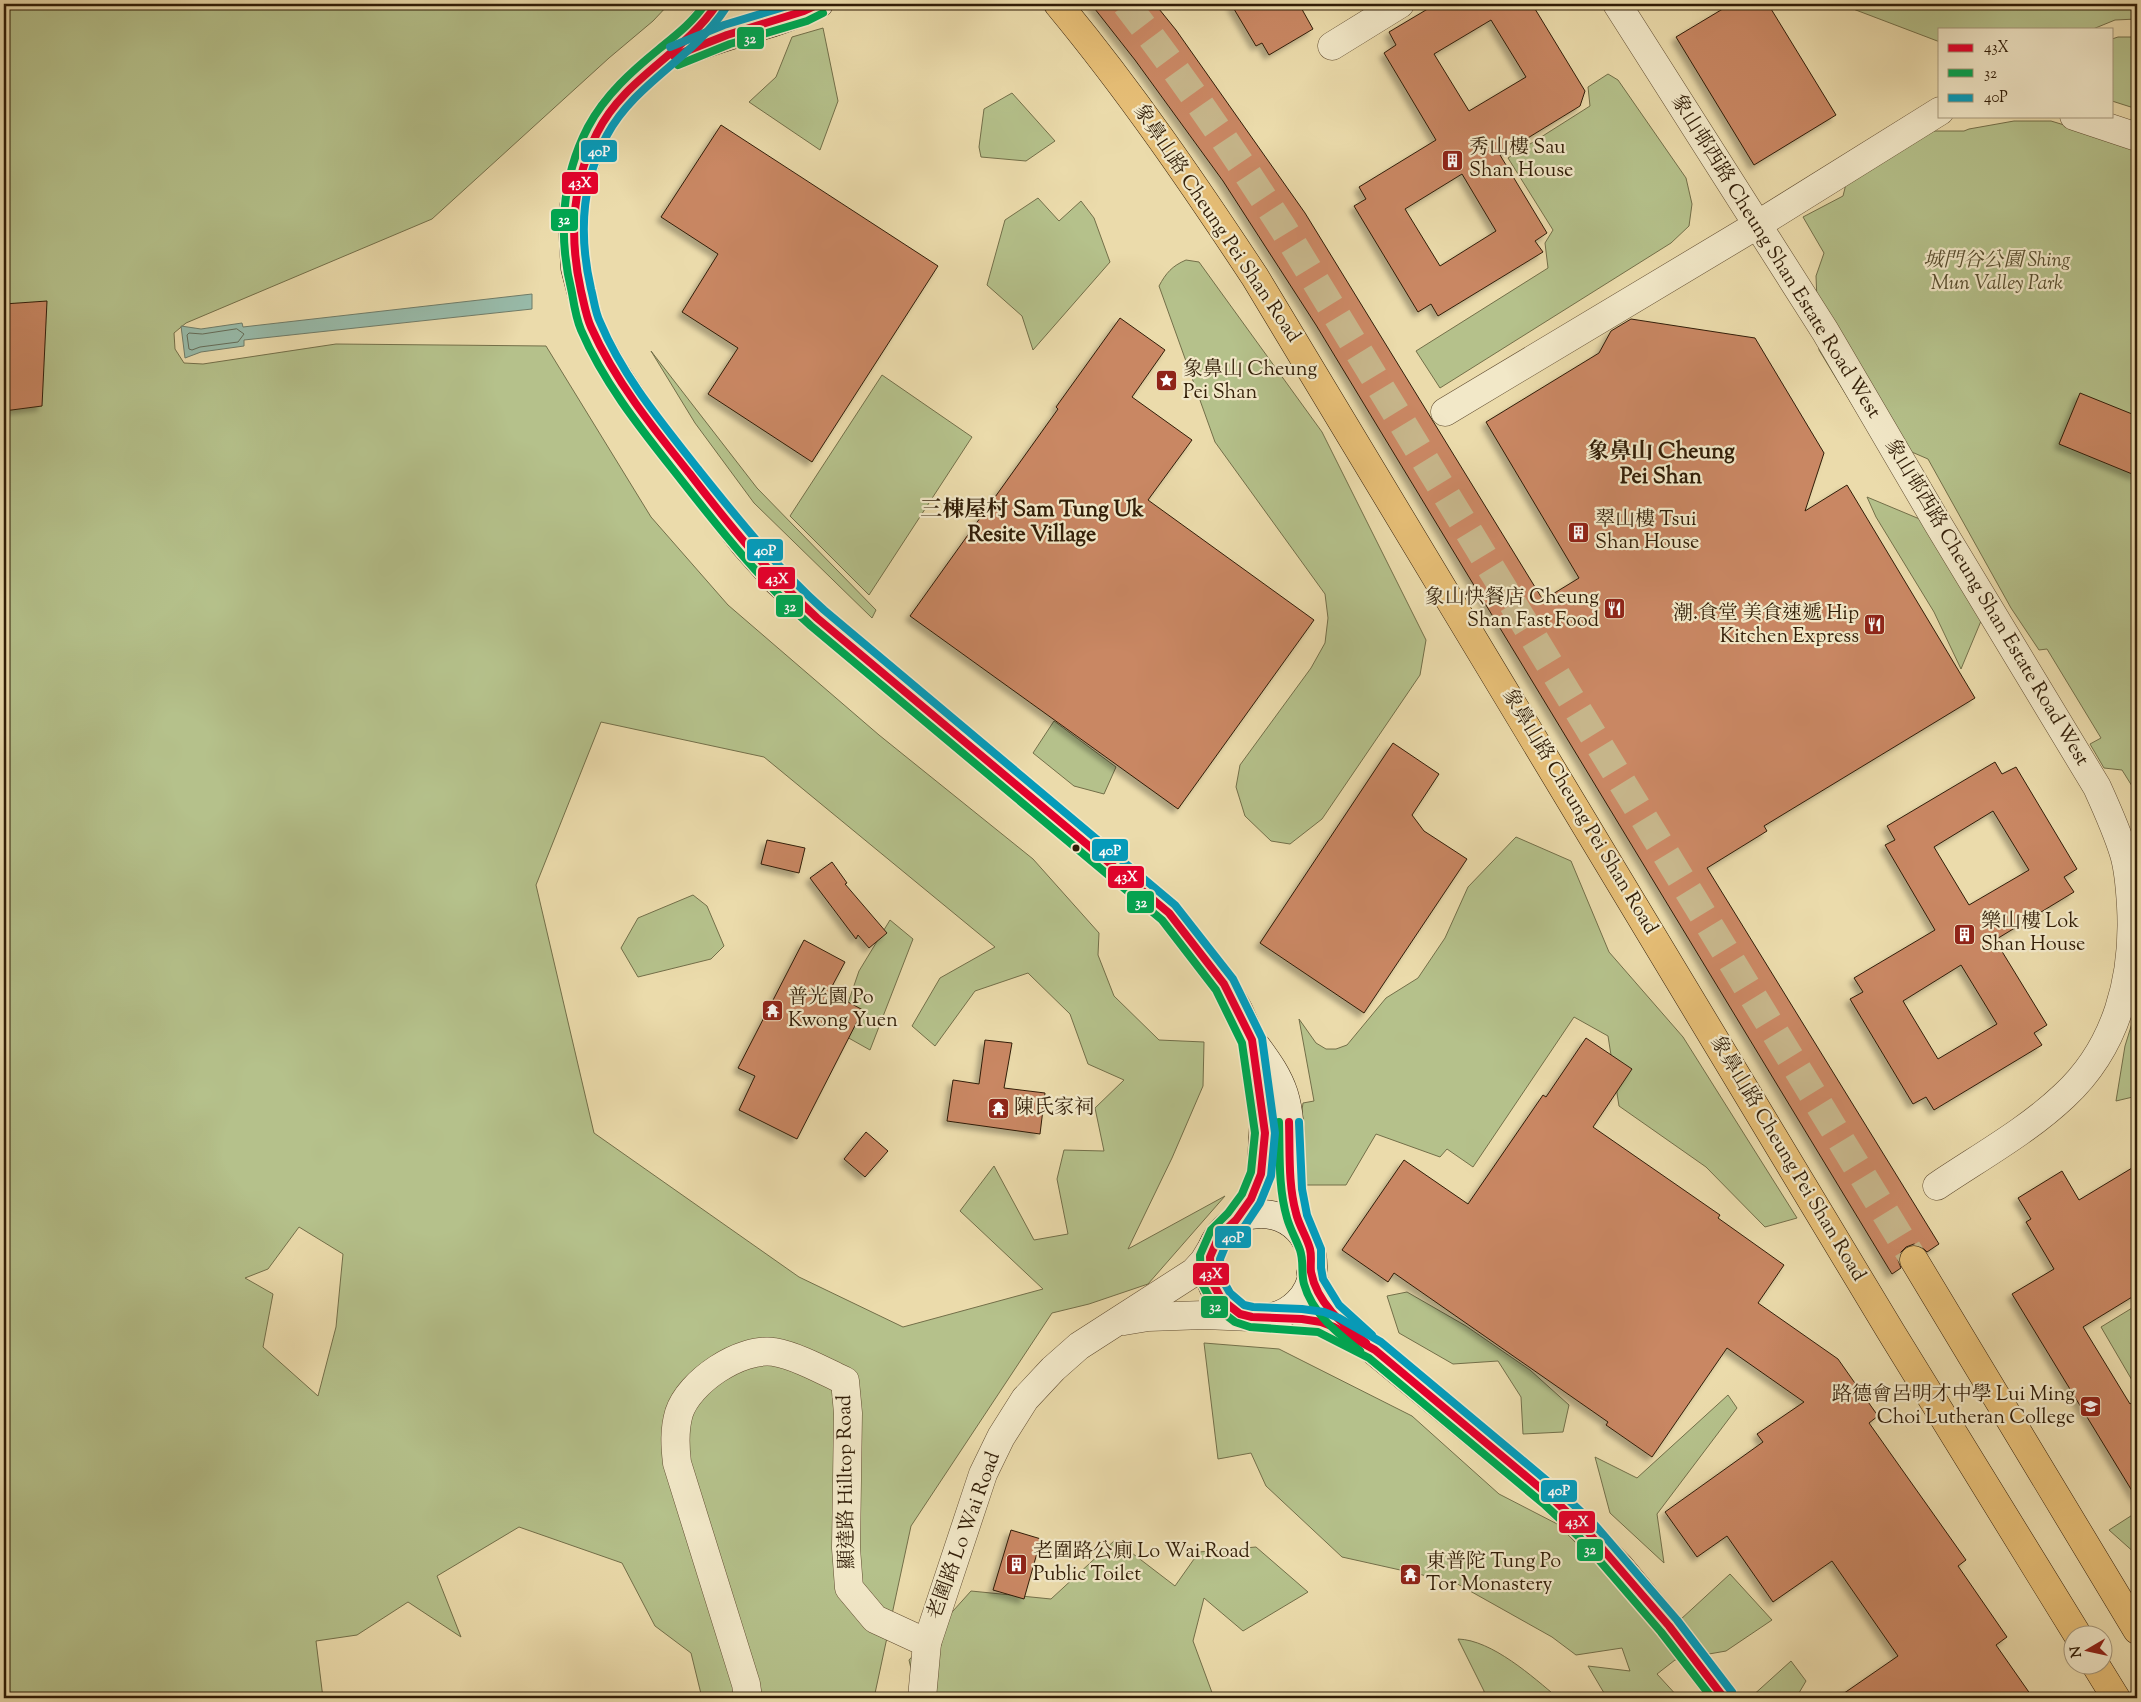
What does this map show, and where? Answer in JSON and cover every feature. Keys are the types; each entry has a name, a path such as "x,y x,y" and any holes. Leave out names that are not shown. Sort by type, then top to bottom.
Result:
{"highway":[{"name":"象鼻山路 Cheung Pei Shan Road","path":"1058,4 1096,50 1171,151 1256,277 1892,1332 2071,1624"},
{"path":"1914,1260 2137,1630"},
{"path":"2101,1674 2116,1698"}],"street":[{"path":"717,4 693,34 657,63 610,110 592,142 578,180 572,216 575,268 590,326 612,367 641,412 745,544 777,581 817,618 1169,913 1224,984 1252,1040 1274,1069 1284,1094 1289,1118 1292,1195 1296,1214 1310,1252 1311,1273 1308,1288 1303,1297 1286,1312 1262,1317 1231,1308 1215,1291 1209,1267 1213,1246 1219,1236 1236,1220 1251,1199 1261,1174 1264,1118 1252,1040"},
{"path":"657,63 698,45 804,11 820,4"},
{"path":"1332,46 1400,4"},
{"name":"象山邨西路 Cheung Shan Estate Road West","path":"1617,4 1825,331 1942,532 2097,787 2124,854 2128,872 2132,926 2131,965 2122,1004 2109,1037 2089,1069 2065,1096 2038,1118 1937,1186"},
{"path":"1445,412 1757,225 1938,113"},
{"path":"2080,118 2137,137"},
{"path":"1236,1220 1246,1216 1270,1215 1290,1223 1306,1241"},
{"name":"老圍路 Lo Wai Road","path":"922,1698 927,1643 983,1474 1001,1437 1025,1399 1053,1369 1079,1346 1194,1272 1204,1261 1213,1246"},
{"path":"1311,1273 1320,1296 1338,1321 1552,1498 1586,1531 1651,1604 1724,1698"},
{"name":"老圍路 Lo Wai Road","path":"1106,1327 1128,1319 1204,1315 1321,1322 1334,1327 1375,1350"},
{"name":"顯達路 Hilltop Road","path":"748,1698 746,1684 677,1463 675,1439 679,1412 696,1386 727,1362 746,1354 773,1352 808,1364 845,1381 848,1413 846,1548 849,1588 875,1619 927,1643"}],"green space":[{"path":"4,4 669,4 653,21 609,58 432,219 186,323 174,333 175,349 184,363 203,364 336,344 546,346 651,517 728,605 879,735 1033,859 1099,933 1098,955 1114,996 1159,1040 1204,1042 1203,1086 1172,1158 1128,1249 1225,1196 1148,1284 1089,1304 1052,1313 911,1526 874,1698 702,1698 691,1653 655,1626 622,1563 519,1527 437,1576 461,1637 408,1602 357,1635 316,1641 323,1698 4,1698","holes":["601,722 764,757 995,947 940,978 912,1026 935,1046 975,991 1028,973 1070,1014 1088,1064 1124,1080 1095,1108 1104,1151 1064,1150 1057,1179 1068,1234 1034,1240 994,1166 960,1211 1043,1289 903,1327 799,1277 594,1133 536,885","299,1227 343,1254 336,1327 318,1396 263,1347 273,1294 245,1278 268,1269"]},
{"path":"1840,4 2137,4 2137,19 2115,20 2095,28 1938,28 1938,41"},
{"path":"823,28 838,101 820,150 749,102 776,77 792,37"},
{"path":"2137,37 2137,109 2114,102 2114,38"},
{"path":"1608,74 1618,80 1686,178 1692,204 1689,226 1671,243 1440,388 1416,351 1548,268 1545,243 1553,230 1508,158 1590,106 1588,87"},
{"path":"1012,93 1055,141 1026,161 981,157 979,147 984,109"},
{"name":"城門谷公園 Shing Mun Valley Park","path":"2014,121 2051,121 2137,147 2137,794 2122,770 2104,768 2090,744 2101,738 2047,649 2039,650 2011,608 1928,459 1870,434 1819,350 1816,276 1824,253 1803,217 1843,196 1846,184 1931,131 1964,131"},
{"path":"1038,198 1059,221 1081,201 1094,218 1110,262 1033,350 1022,316 987,285 1005,220"},
{"path":"1186,260 1199,262 1322,432 1426,640 1420,675 1322,819 1290,844 1271,841 1245,816 1236,787 1240,765 1311,668 1325,643 1328,618 1325,594 1215,442 1159,286 1170,270"},
{"path":"651,351 757,488 876,610 872,618 754,503 695,423"},
{"path":"882,375 972,437 869,595 790,516"},
{"path":"1867,497 1922,520 1981,621 1961,669 1934,612 1876,517"},
{"path":"1054,721 1116,767 1104,794 1074,786 1033,753"},
{"path":"1516,837 1571,861 1609,952 1683,1037 1797,1218 1765,1227 1706,1167 1619,1106 1608,1036 1574,1017 1473,1167 1447,1149 1440,1157 1376,1134 1346,1185 1304,1185 1299,1131 1303,1103 1314,1101 1299,1019 1316,1043 1326,1049 1336,1049 1347,1045 1386,998 1418,978 1445,938 1468,887"},
{"path":"693,895 707,906 724,946 711,959 638,977 621,948 638,918"},
{"path":"890,920 913,939 870,1050 838,1032 859,971"},
{"path":"2137,1007 2137,1096 2116,1101 2125,1046"},
{"path":"1407,1292 1466,1326 1530,1370 1569,1405 1563,1432 1523,1434 1521,1397 1498,1361 1453,1364 1399,1333 1387,1296"},
{"path":"2137,1305 2137,1386 2136,1387 2101,1327"},
{"path":"1204,1343 1279,1349 1412,1416 1499,1494 1563,1527 1668,1631 1730,1574 1772,1620 1726,1651 1675,1660 1657,1674 1679,1698 1607,1698 1588,1666 1630,1671 1622,1648 1576,1655 1552,1637 1454,1582 1342,1557 1266,1486 1251,1453 1218,1459"},
{"path":"1728,1395 1737,1408 1657,1514 1664,1563 1610,1513 1595,1457 1637,1478"},
{"path":"2137,1512 2137,1555 2109,1530"},
{"path":"1115,1540 1175,1586 1199,1552 1256,1547 1308,1592 1243,1631 1204,1598 1193,1641 1214,1698 918,1698 909,1660 971,1591 1051,1599"},
{"path":"1458,1639 1471,1641 1498,1653 1524,1670 1558,1698 1484,1698 1484,1691"},
{"path":"1791,1661 1806,1681 1796,1698 1750,1698"}],"water":[{"path":"532,294 532,309 244,340 244,346 201,352 185,358 181,326 201,329 242,323 243,327"}],"building":[{"path":"1091,4 1155,4 1176,30 1305,213 1543,600 1579,578 1486,422 1599,353 1611,331 1631,319 1755,338 1824,453 1805,511 1847,485 1975,698 1764,826 1767,831 1707,868 1939,1244 1927,1252 1922,1247 1914,1244 1906,1247 1901,1252 1898,1260 1901,1268 1892,1274 1316,325 1223,181 1135,60"},
{"path":"1231,4 1299,4 1313,29 1269,55 1262,43 1256,46"},
{"name":"秀山樓 Sau Shan House","path":"1436,4 1532,4 1585,91 1580,106 1500,155 1547,233 1535,241 1543,252 1438,316 1431,304 1418,312 1354,206 1366,199 1359,187 1436,140 1384,53 1396,45 1389,32","holes":["1491,20 1526,77 1469,111 1434,54","1462,174 1496,231 1440,266 1405,209"]},
{"path":"1731,4 1768,4 1836,115 1754,165 1676,37"},
{"path":"721,125 938,266 812,462 708,394 738,348 682,312 718,254 661,217"},
{"path":"47,301 42,406 4,411 4,304"},
{"path":"1120,318 1165,350 1132,397 1192,440 1148,500 1314,620 1178,809 910,616 1058,409 1056,407"},
{"path":"2080,393 2137,416 2137,476 2059,444"},
{"path":"1393,743 1439,774 1412,815 1424,831 1467,859 1364,1013 1260,943"},
{"name":"樂山樓 Lok Shan House","path":"1995,762 2002,774 2016,767 2077,869 2064,877 2074,892 1995,940 2047,1025 2034,1033 2042,1045 1934,1110 1926,1097 1913,1104 1850,999 1863,992 1854,978 1935,930 1885,845 1895,840 1887,826","holes":["1993,811 2029,870 1969,905 1934,847","1961,965 1997,1024 1938,1059 1903,1001"]},
{"path":"767,840 805,848 799,873 761,864"},
{"path":"832,862 847,883 845,884 887,933 869,948 858,935 856,939 810,878"},
{"path":"804,940 845,962 829,992 863,1010 797,1139 739,1110 755,1076 738,1068"},
{"path":"1586,1038 1632,1069 1593,1127 1720,1215 1718,1218 1784,1265 1758,1303 1838,1359 1878,1416 1869,1423 1966,1560 1958,1566 2007,1637 1996,1645 2033,1698 1837,1698 1898,1656 1832,1561 1773,1602 1727,1536 1697,1557 1665,1512 1763,1442 1757,1434 1804,1402 1727,1348 1652,1457 1606,1425 1608,1422 1394,1273 1388,1282 1342,1250 1404,1160 1468,1204 1543,1095 1546,1097"},
{"path":"985,1040 1012,1043 1004,1088 1045,1093 1040,1134 947,1121 953,1080 979,1084"},
{"path":"866,1132 888,1151 865,1177 844,1159"},
{"path":"2137,1165 2137,1294 2083,1327 2130,1404 2137,1399 2137,1499 2012,1294 2054,1269 2026,1222 2031,1219 2018,1198 2062,1171 2079,1200"},
{"name":"老圍路公廁 Lo Wai Road Public Toilet","path":"1011,1530 1041,1539 1024,1599 993,1590"}],"tunnel":[{"path":"1126,4 1207,114 1283,228 1914,1260"}],"transit line":[{"name":"32","path":"705,4 684,28 639,66 602,104 588,127 572,167 567,188 564,230 568,272 579,325 602,371 640,427 727,538 776,592 811,626 1162,920 1216,990 1242,1043 1255,1133 1251,1172 1242,1194 1228,1213 1211,1230 1200,1255 1201,1282 1214,1306 1235,1322 1250,1327 1318,1332 1369,1358 1545,1505 1580,1538 1661,1632 1712,1698"},
{"name":"43X","path":"717,4 688,38 622,97 597,133 582,171 575,210 574,230 577,271 589,323 611,366 649,422 720,512 750,549 799,601 1169,913 1224,984 1252,1040 1265,1133 1261,1174 1251,1199 1236,1220 1219,1236 1210,1257 1211,1280 1222,1300 1240,1314 1252,1317 1302,1319 1321,1322 1334,1327 1375,1350 1552,1498 1587,1531 1669,1626 1724,1698"},
{"name":"40P","path":"670,47 724,25 794,4"},
{"name":"43X","path":"674,56 727,35 804,11 819,4"},
{"name":"40P","path":"725,9 697,42 648,85 619,117 598,153 592,172 585,210 584,230 587,269 598,318 620,362 644,399 698,469 743,525 790,577 824,610 1175,905 1233,979 1262,1038 1275,1133 1271,1176 1260,1203 1244,1227 1227,1242 1220,1259 1221,1277 1230,1293 1244,1305 1253,1307 1324,1312 1339,1318 1381,1342 1558,1490 1594,1524 1677,1620 1732,1692"},
{"name":"32","path":"678,65 730,44 807,21 823,13"},
{"name":"32","path":"1279,1122 1282,1194 1288,1222 1301,1254 1304,1284 1313,1304 1326,1322 1360,1351"},
{"name":"43X","path":"1289,1122 1293,1202 1297,1218 1310,1249 1311,1272 1314,1283 1319,1294 1332,1312 1366,1343"},
{"name":"40P","path":"1299,1122 1302,1189 1307,1215 1321,1249 1323,1279 1339,1305 1372,1335"}],"place":[{"name":"秀山樓 Sau Shan House","path":"1453,160"},
{"name":"象鼻山 Cheung Pei Shan","path":"1167,381"},
{"name":"翠山樓 Tsui Shan House","path":"1579,532"},
{"name":"象山快餐店 Cheung Shan Fast Food","path":"1615,609"},
{"name":"潮.食堂 美食速遞 Hip Kitchen Express","path":"1875,625"},
{"name":"樂山樓 Lok Shan House","path":"1965,934"},
{"name":"普光園 Po Kwong Yuen","path":"772,1010"},
{"name":"陳氏家祠","path":"998,1108"},
{"name":"路德會呂明才中學 Lui Ming Choi Lutheran College","path":"2091,1407"},
{"name":"老圍路公廁 Lo Wai Road Public Toilet","path":"1017,1564"},
{"name":"東普陀 Tung Po Tor Monastery","path":"1410,1574"}],"district":[{"name":"象鼻山 Cheung Pei Shan","path":"1661,466"},
{"name":"三棟屋村 Sam Tung Uk Resite Village","path":"1032,524"}]}
